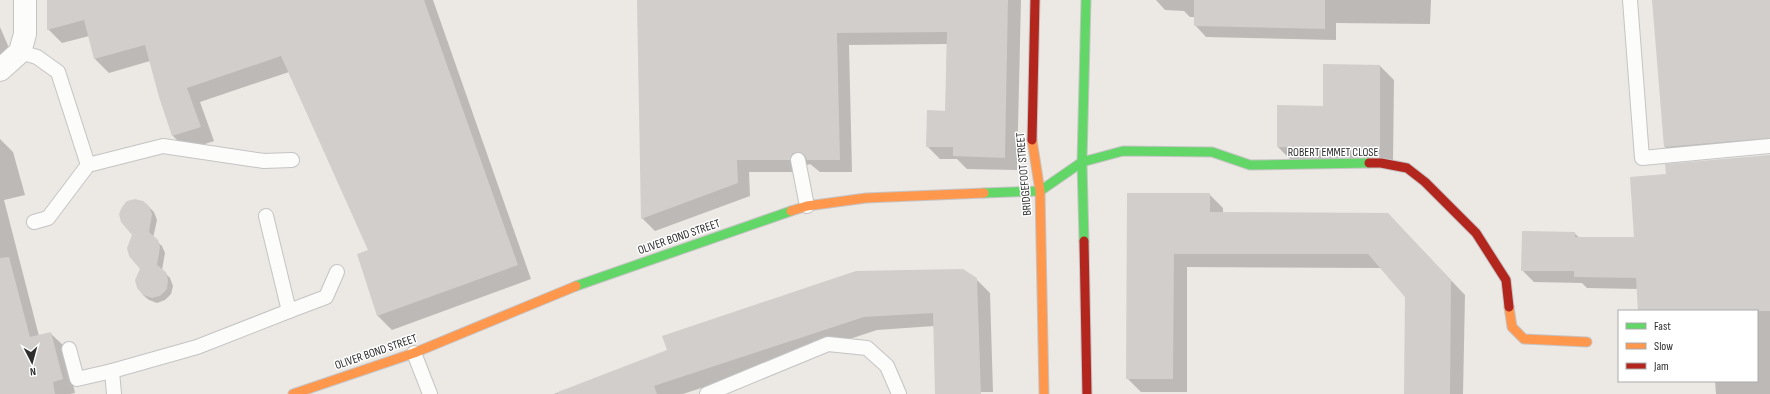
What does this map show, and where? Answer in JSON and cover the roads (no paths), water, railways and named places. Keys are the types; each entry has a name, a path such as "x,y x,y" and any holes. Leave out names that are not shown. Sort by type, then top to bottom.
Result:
{"street":[{"path":"0,70 20,52 25,34 25,0"},
{"name":"BRIDGEFOOT STREET","path":"1035,0 1032,146 1040,191 1044,394"},
{"path":"1086,0 1082,162 1087,394"},
{"name":"ROBERT EMMET CLOSE","path":"1082,162 1123,150 1212,152 1250,165 1381,163 1407,168 1425,182 1476,234 1506,280 1512,327 1524,339 1586,342"},
{"path":"1040,191 1082,162"},
{"name":"OLIVER BOND STREET","path":"293,394 414,353 564,290 807,206 866,198 1040,191"}],"lane":[{"path":"1630,0 1642,158 1770,146"},
{"path":"20,52 37,57 58,72 88,165"},
{"path":"34,222 48,218 88,165 163,146 264,161 292,160"},
{"path":"798,160 807,206"},
{"path":"266,216 289,311"},
{"path":"69,349 77,379 112,371 197,347 326,297 337,272"},
{"path":"707,394 828,344 866,348 887,366 899,394"},
{"path":"414,353 430,394"},
{"path":"112,371 114,394"}]}
